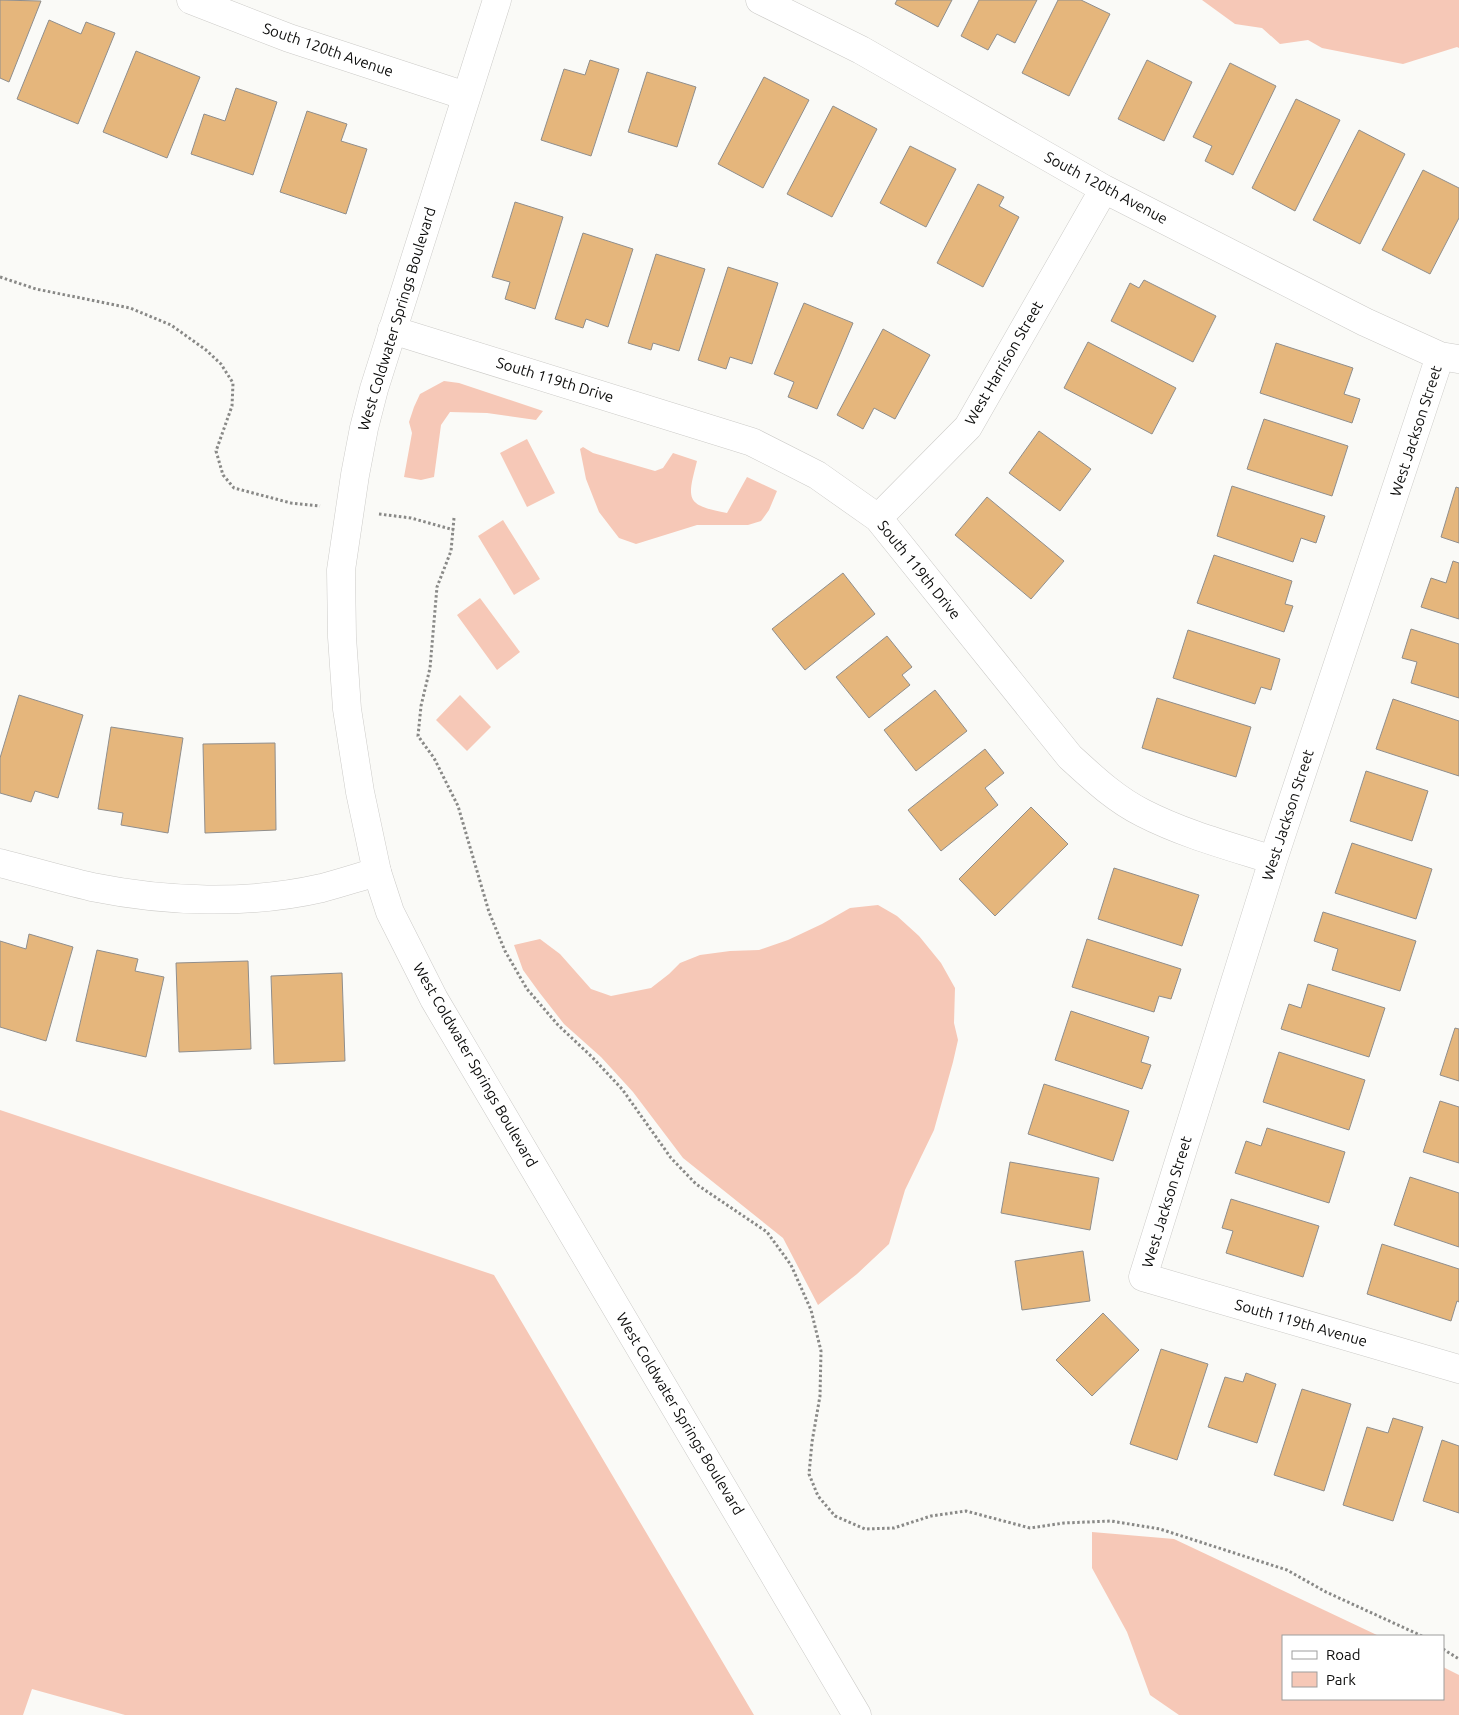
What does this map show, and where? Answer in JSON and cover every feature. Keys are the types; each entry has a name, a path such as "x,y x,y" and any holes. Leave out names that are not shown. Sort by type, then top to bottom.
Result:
{"street":[{"name":"South 120th Avenue","path":"191,0 289,38 466,96"},
{"name":"West Coldwater Springs Boulevard","path":"497,0 392,330 364,428 349,510 341,570 342,637 347,709 360,792 377,872 390,912 434,999 857,1715"},
{"name":"South 120th Avenue","path":"760,0 861,50 1104,189 1365,322 1450,357"},
{"name":"West Harrison Street","path":"878,518 968,427 1104,189"},
{"name":"South 119th Drive","path":"392,330 752,442 817,475 878,518 1070,757 1105,789 1143,813 1202,838 1273,860"},
{"name":"West Jackson Street","path":"1143,1277 1273,860 1450,357"},
{"path":"0,863 93,887 152,896 212,899 268,896 321,888 377,872"},
{"name":"South 119th Avenue","path":"1143,1277 1459,1369"}],"path":[{"path":"0,277 36,289 130,308 172,325 206,350 221,364 233,383 232,406 216,451 223,475 234,488 291,502 411,518 454,530"},
{"path":"454,518 451,551 437,587 430,668 421,706 418,736 434,758 458,806 489,912 505,951 528,989 558,1025 622,1089 671,1158 690,1178 767,1232 790,1264 811,1310 821,1351 820,1396 809,1474 818,1496 835,1516 865,1529 894,1528 931,1516 966,1511 1030,1528 1064,1523 1111,1521 1160,1529 1286,1570 1326,1592 1420,1635"},
{"path":"1444,1650 1459,1659"}],"green space":[{"path":"1202,0 1459,0 1459,48 1457,47 1403,64 1322,48 1308,40 1280,44 1262,28 1235,24"},
{"path":"444,381 459,383 543,411 536,420 487,413 450,412 441,425 434,477 421,480 404,477 412,433 409,422 414,407 420,394"},
{"path":"527,439 555,493 527,507 500,453"},
{"path":"583,447 593,453 655,471 663,468 673,453 697,461 692,484 692,499 703,507 713,510 727,513 747,477 777,491 769,510 761,521 748,525 697,525 636,544 619,538 599,512 586,479 580,449"},
{"path":"503,520 540,579 514,595 478,536"},
{"path":"480,598 520,652 497,670 457,615"},
{"path":"460,695 491,727 467,751 436,720"},
{"path":"878,905 897,916 919,936 941,963 955,988 954,1023 958,1040 934,1130 905,1190 889,1244 857,1274 818,1305 783,1238 683,1158 633,1092 601,1057 564,1024 523,970 514,945 540,939 560,954 591,989 611,996 651,988 680,963 700,955 759,950 788,940 850,908"},
{"path":"0,1110 494,1275 754,1715 125,1715 32,1689 23,1715 0,1715"},
{"path":"1092,1532 1174,1539 1377,1635 1282,1635 1282,1700 1444,1700 1444,1668 1459,1675 1459,1715 1179,1715 1150,1695 1127,1632 1092,1568"}],"building":[{"path":"0,0 41,1 9,82 0,78"},
{"path":"897,0 952,0 938,27 895,4"},
{"path":"979,0 1037,0 1015,43 997,34 988,50 961,36"},
{"path":"1058,0 1081,0 1110,14 1069,96 1022,73"},
{"path":"49,20 81,34 86,22 115,33 78,124 17,99"},
{"path":"136,51 200,77 167,158 103,132"},
{"path":"590,60 619,69 591,156 541,140 564,69 585,75"},
{"path":"1147,60 1192,82 1164,141 1118,119"},
{"path":"1230,63 1276,86 1233,175 1205,161 1212,146 1193,137"},
{"path":"647,72 696,87 677,147 628,132"},
{"path":"764,77 809,100 763,188 718,164"},
{"path":"236,88 277,102 253,175 191,154 204,114 225,121"},
{"path":"1296,99 1340,120 1295,211 1252,188"},
{"path":"833,106 877,129 832,217 787,194"},
{"path":"307,111 347,124 341,141 367,149 346,214 280,192"},
{"path":"1359,130 1405,154 1360,244 1313,220"},
{"path":"910,146 956,169 926,227 880,203"},
{"path":"1423,170 1459,188 1459,218 1430,274 1382,250"},
{"path":"978,184 1004,197 999,206 1019,217 983,287 937,263"},
{"path":"515,202 563,217 535,309 505,299 510,282 492,277"},
{"path":"583,233 633,249 608,327 586,319 583,328 555,319"},
{"path":"656,254 705,269 679,351 653,343 651,350 628,343"},
{"path":"728,267 778,283 752,364 730,357 726,369 698,360"},
{"path":"1144,280 1216,316 1193,362 1111,321 1130,283 1139,288"},
{"path":"804,303 853,323 817,409 788,397 794,382 774,374"},
{"path":"883,329 930,355 895,419 874,408 863,429 837,415"},
{"path":"1088,342 1176,388 1152,434 1064,388"},
{"path":"1276,343 1353,368 1344,394 1360,399 1352,423 1260,393"},
{"path":"1264,419 1348,446 1332,496 1247,469"},
{"path":"1039,431 1091,469 1060,511 1009,473"},
{"path":"1232,486 1325,516 1316,543 1301,538 1293,562 1217,536"},
{"path":"1456,487 1459,488 1459,543 1441,537"},
{"path":"987,497 1064,561 1031,599 955,535"},
{"path":"1214,555 1292,581 1285,604 1293,606 1284,632 1197,603"},
{"path":"1453,561 1459,563 1459,619 1421,607 1431,578 1446,583"},
{"path":"843,573 875,614 805,670 772,629"},
{"path":"1411,629 1459,644 1459,698 1411,683 1417,662 1402,658"},
{"path":"1188,630 1280,659 1271,690 1261,687 1255,704 1173,678"},
{"path":"887,636 912,667 902,675 910,685 869,718 836,677"},
{"path":"935,690 967,731 916,771 884,730"},
{"path":"19,695 83,715 58,798 35,791 31,802 0,793 0,758"},
{"path":"1157,698 1251,727 1236,777 1142,748"},
{"path":"1393,699 1459,721 1459,776 1376,749"},
{"path":"111,727 183,738 168,833 121,825 123,813 98,809"},
{"path":"275,743 276,830 205,833 203,744"},
{"path":"985,749 1004,773 985,788 998,805 941,851 908,810"},
{"path":"1366,771 1428,791 1412,841 1350,821"},
{"path":"1031,807 1068,844 995,916 959,879"},
{"path":"1352,843 1432,869 1416,919 1335,893"},
{"path":"1114,868 1199,895 1182,946 1098,919"},
{"path":"1323,912 1416,941 1400,991 1332,970 1338,949 1314,941"},
{"path":"29,934 73,947 46,1041 0,1027 0,941 26,949"},
{"path":"1087,939 1181,969 1171,999 1159,996 1154,1012 1072,987"},
{"path":"97,950 138,959 135,971 164,977 146,1057 76,1041"},
{"path":"248,961 251,1049 179,1052 176,963"},
{"path":"342,973 345,1061 274,1064 271,976"},
{"path":"1308,984 1385,1008 1369,1057 1281,1029 1289,1004 1301,1008"},
{"path":"1071,1011 1149,1037 1141,1062 1151,1065 1142,1089 1055,1060"},
{"path":"1455,1028 1459,1029 1459,1081 1440,1075"},
{"path":"1279,1052 1365,1080 1349,1130 1263,1102"},
{"path":"1044,1084 1129,1111 1113,1161 1028,1134"},
{"path":"1440,1101 1459,1107 1459,1163 1423,1152"},
{"path":"1267,1128 1345,1152 1329,1203 1235,1173 1246,1141 1261,1146"},
{"path":"1010,1162 1099,1178 1090,1230 1001,1213"},
{"path":"1410,1177 1459,1193 1459,1247 1394,1225"},
{"path":"1231,1199 1319,1226 1303,1277 1226,1253 1233,1231 1222,1228"},
{"path":"1382,1244 1459,1269 1459,1302 1457,1301 1451,1321 1367,1294"},
{"path":"1083,1251 1090,1301 1022,1310 1015,1261"},
{"path":"1103,1313 1139,1350 1092,1396 1056,1360"},
{"path":"1161,1349 1208,1364 1177,1460 1130,1444"},
{"path":"1246,1373 1276,1384 1257,1443 1208,1427 1225,1377 1243,1382"},
{"path":"1302,1389 1351,1404 1324,1491 1274,1475"},
{"path":"1393,1418 1423,1427 1393,1521 1343,1505 1367,1427 1388,1433"},
{"path":"1442,1440 1459,1446 1459,1513 1423,1501"}]}
